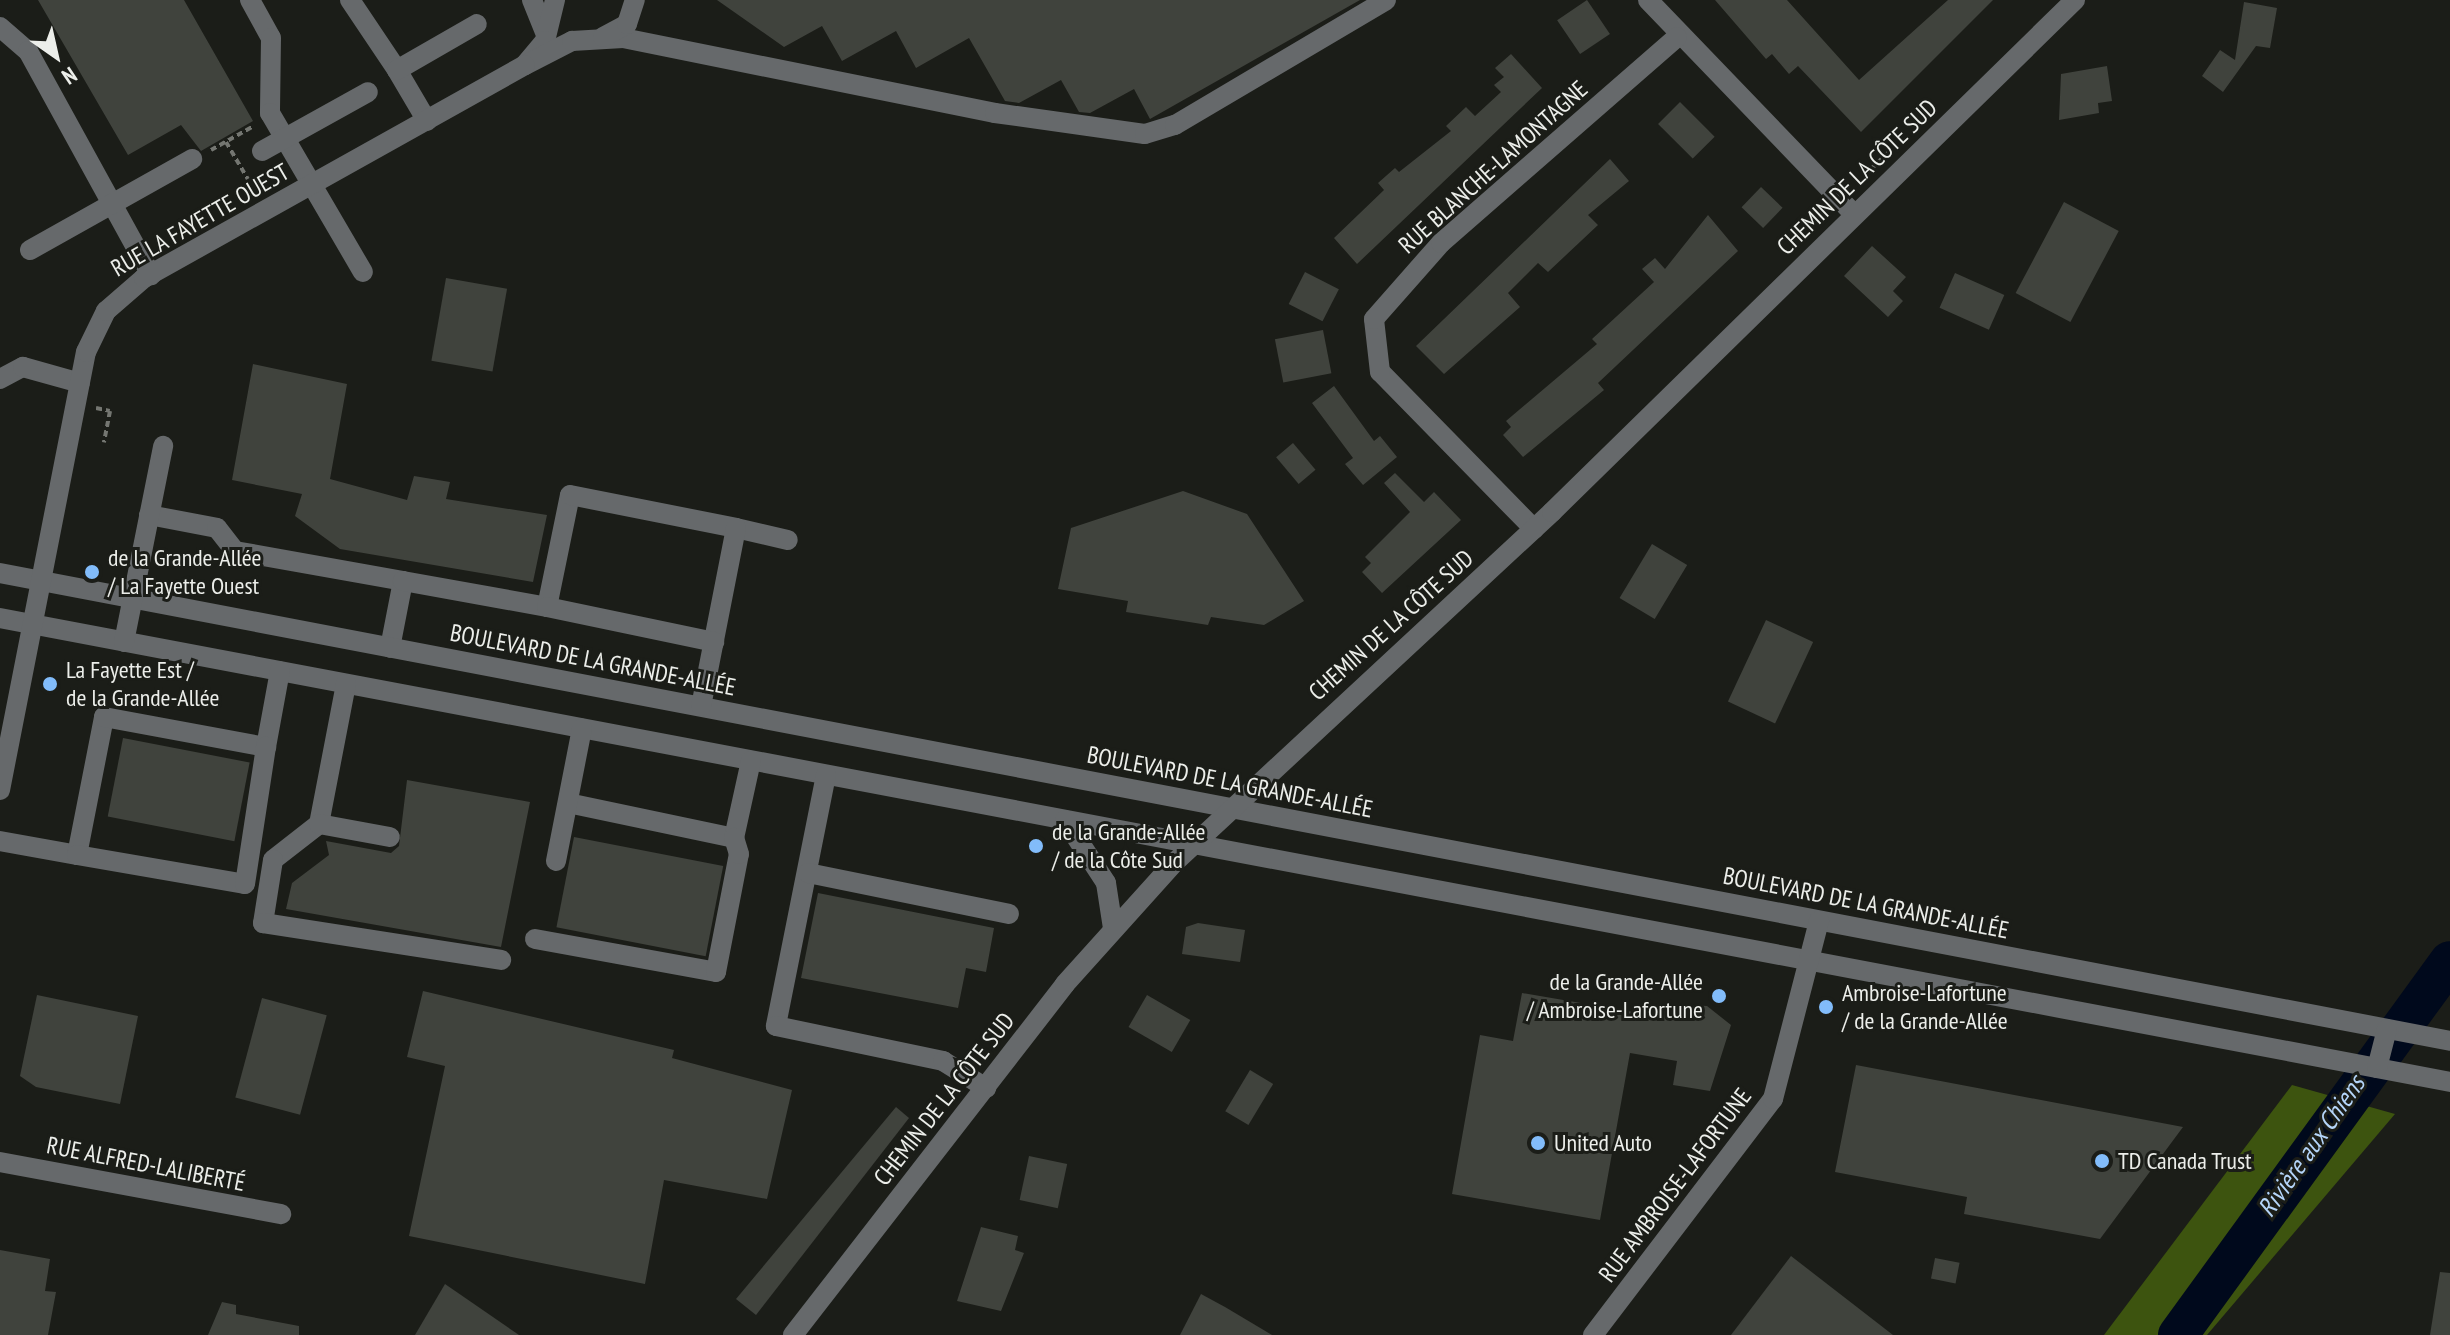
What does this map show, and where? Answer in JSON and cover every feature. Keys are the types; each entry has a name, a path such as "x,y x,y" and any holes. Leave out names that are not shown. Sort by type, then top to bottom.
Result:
{"street":[{"path":"250,0 271,38 270,113 363,272"},
{"path":"350,0 427,121"},
{"path":"532,0 545,41"},
{"path":"525,65 545,41 555,0"},
{"path":"599,39 627,24 635,0"},
{"path":"599,39 667,46 995,113 1145,134 1175,125 1386,0"},
{"path":"1648,0 1677,37 1855,215"},
{"name":"CHEMIN DE LA CÔTE SUD","path":"793,1335 1113,928 1194,843 1534,529 2075,0"},
{"path":"397,70 477,24"},
{"path":"0,27 28,51 151,275"},
{"name":"RUE BLANCHE-LAMONTAGNE","path":"1534,529 1380,372 1374,319 1441,243 1677,37"},
{"name":"RUE LA FAYETTE OUEST","path":"0,790 10,691 33,624 80,383 99,321 151,275 558,46 599,39"},
{"path":"262,151 368,92"},
{"path":"30,250 196,158"},
{"path":"0,379 23,367 80,383"},
{"path":"124,642 163,446"},
{"path":"547,607 570,495 788,540"},
{"path":"149,515 217,528 235,551 547,607 714,642"},
{"path":"701,706 736,528"},
{"name":"BOULEVARD DE LA GRANDE-ALLÉE","path":"0,573 2450,1041"},
{"path":"390,648 403,581"},
{"path":"0,618 1194,843 1810,964 2450,1082"},
{"path":"0,841 245,884 280,671"},
{"path":"346,684 319,824 273,860 263,923 501,960"},
{"path":"77,855 104,717 266,747"},
{"path":"556,861 582,729"},
{"path":"535,939 716,972 739,854 734,838 751,761"},
{"path":"826,775 776,1026 943,1061 986,1088"},
{"path":"568,803 734,838"},
{"path":"1065,820 1106,883 1113,928"},
{"path":"319,824 390,837"},
{"path":"808,873 1009,914"},
{"name":"RUE AMBROISE-LAFORTUNE","path":"1593,1335 1773,1099 1819,921"},
{"path":"2383,1029 2383,1069"},
{"name":"RUE ALFRED-LALIBERTÉ","path":"0,1162 281,1214"}],"path":[{"path":"196,158 254,126"},
{"path":"225,141 259,199"},
{"path":"91,407 110,411 104,442"},
{"path":"105,435 112,436"},
{"path":"1116,855 1156,861"}],"green space":[{"path":"2292,1085 2395,1114 2207,1335 2104,1335"}],"building":[{"path":"38,0 184,0 253,121 201,151 181,125 128,155"},
{"path":"717,0 1360,0 1150,119 1134,89 1090,113 1079,112 1061,80 1019,103 1005,101 969,38 916,68 896,31 842,61 822,26 784,47"},
{"path":"1587,0 1610,34 1580,54 1557,20"},
{"path":"1715,0 1787,0 1859,80 1948,0 1993,0 1861,132 1798,66 1789,74 1772,54 1766,59"},
{"path":"2244,2 2277,8 2270,48 2256,46 2223,92 2202,76 2220,50 2235,60"},
{"path":"1511,54 1542,88 1357,264 1334,238 1384,190 1378,183 1395,168 1399,172 1451,131 1446,126 1466,107 1475,116 1501,92 1494,85 1504,77 1495,68"},
{"path":"2107,66 2112,101 2098,103 2099,113 2059,120 2061,74"},
{"path":"1680,102 1715,137 1693,159 1658,124"},
{"path":"1610,159 1629,181 1588,215 1598,225 1548,272 1538,263 1508,293 1520,307 1444,374 1416,346"},
{"path":"1761,187 1783,208 1763,228 1742,207"},
{"path":"2064,202 2119,231 2070,322 2016,293"},
{"path":"1708,215 1738,251 1598,383 1604,390 1523,457 1503,435 1511,427 1506,421 1597,344 1592,339 1654,282 1642,269 1655,258 1665,269"},
{"path":"1872,246 1906,277 1893,291 1903,301 1888,317 1844,276"},
{"path":"1305,272 1339,289 1323,321 1289,304"},
{"path":"1955,273 2004,295 1989,330 1940,308"},
{"path":"446,278 507,289 492,371 431,361"},
{"path":"1323,330 1331,373 1283,383 1275,339"},
{"path":"253,364 347,384 330,479 407,500 414,476 450,482 446,499 547,515 533,582 340,549 295,516 302,494 232,480"},
{"path":"1334,386 1374,441 1380,436 1397,457 1363,485 1345,464 1353,458 1312,403"},
{"path":"1293,443 1315,470 1299,484 1276,457"},
{"path":"1395,473 1424,502 1434,492 1461,520 1382,593 1362,572 1371,563 1365,557 1410,512 1384,483"},
{"path":"1183,491 1247,514 1304,601 1264,625 1211,617 1208,625 1126,612 1128,601 1058,589 1071,528"},
{"path":"1652,544 1687,565 1655,619 1620,598"},
{"path":"1766,620 1813,642 1775,724 1728,702"},
{"path":"123,738 250,763 234,841 108,817"},
{"path":"407,780 530,802 501,947 286,909 292,883 329,855 326,841 391,853 399,846"},
{"path":"574,837 723,866 706,956 556,927"},
{"path":"818,893 994,928 986,972 966,968 958,1008 801,978"},
{"path":"1198,923 1245,930 1240,962 1182,954 1186,927"},
{"path":"423,991 674,1050 672,1058 792,1090 767,1199 664,1180 645,1284 409,1236 445,1066 407,1057"},
{"name":"United Auto","path":"1522,993 1645,1014 1672,1004 1707,1006 1731,1025 1710,1091 1673,1085 1677,1061 1630,1053 1600,1220 1452,1194 1480,1035 1513,1041"},
{"path":"37,995 138,1016 120,1104 36,1087 20,1076"},
{"path":"1147,995 1190,1020 1172,1052 1128,1027"},
{"path":"262,998 327,1015 300,1115 235,1097"},
{"path":"1856,1065 2183,1127 2100,1239 1964,1214 1967,1197 1835,1172"},
{"path":"1250,1070 1273,1084 1248,1125 1225,1111"},
{"path":"896,1107 909,1118 756,1315 736,1299"},
{"path":"1029,1156 1067,1164 1058,1208 1020,1200"},
{"path":"981,1227 1018,1236 1015,1250 1024,1253 1001,1311 957,1301"},
{"path":"0,1250 50,1259 45,1291 56,1292 48,1335 0,1335"},
{"path":"1791,1256 1893,1335 1731,1335"},
{"path":"1935,1258 1960,1263 1956,1283 1931,1279"},
{"path":"2440,1272 2450,1273 2450,1335 2430,1335"},
{"path":"445,1284 519,1335 415,1335"},
{"path":"1201,1294 1225,1307 1272,1335 1180,1335"},
{"path":"222,1302 236,1305 236,1314 299,1326 299,1335 208,1335"}],"waterway":[{"name":"Rivière aux Chiens","path":"2178,1335 2450,961"}],"place":[{"name":"de la Grande-Allée / La Fayette Ouest","path":"92,572"},
{"name":"La Fayette Est / de la Grande-Allée","path":"50,684"},
{"name":"de la Grande-Allée / de la Côte Sud","path":"1036,846"},
{"name":"de la Grande-Allée / Ambroise-Lafortune","path":"1719,996"},
{"name":"Ambroise-Lafortune / de la Grande-Allée","path":"1826,1007"},
{"name":"United Auto","path":"1538,1143"},
{"name":"TD Canada Trust","path":"2102,1161"}]}
